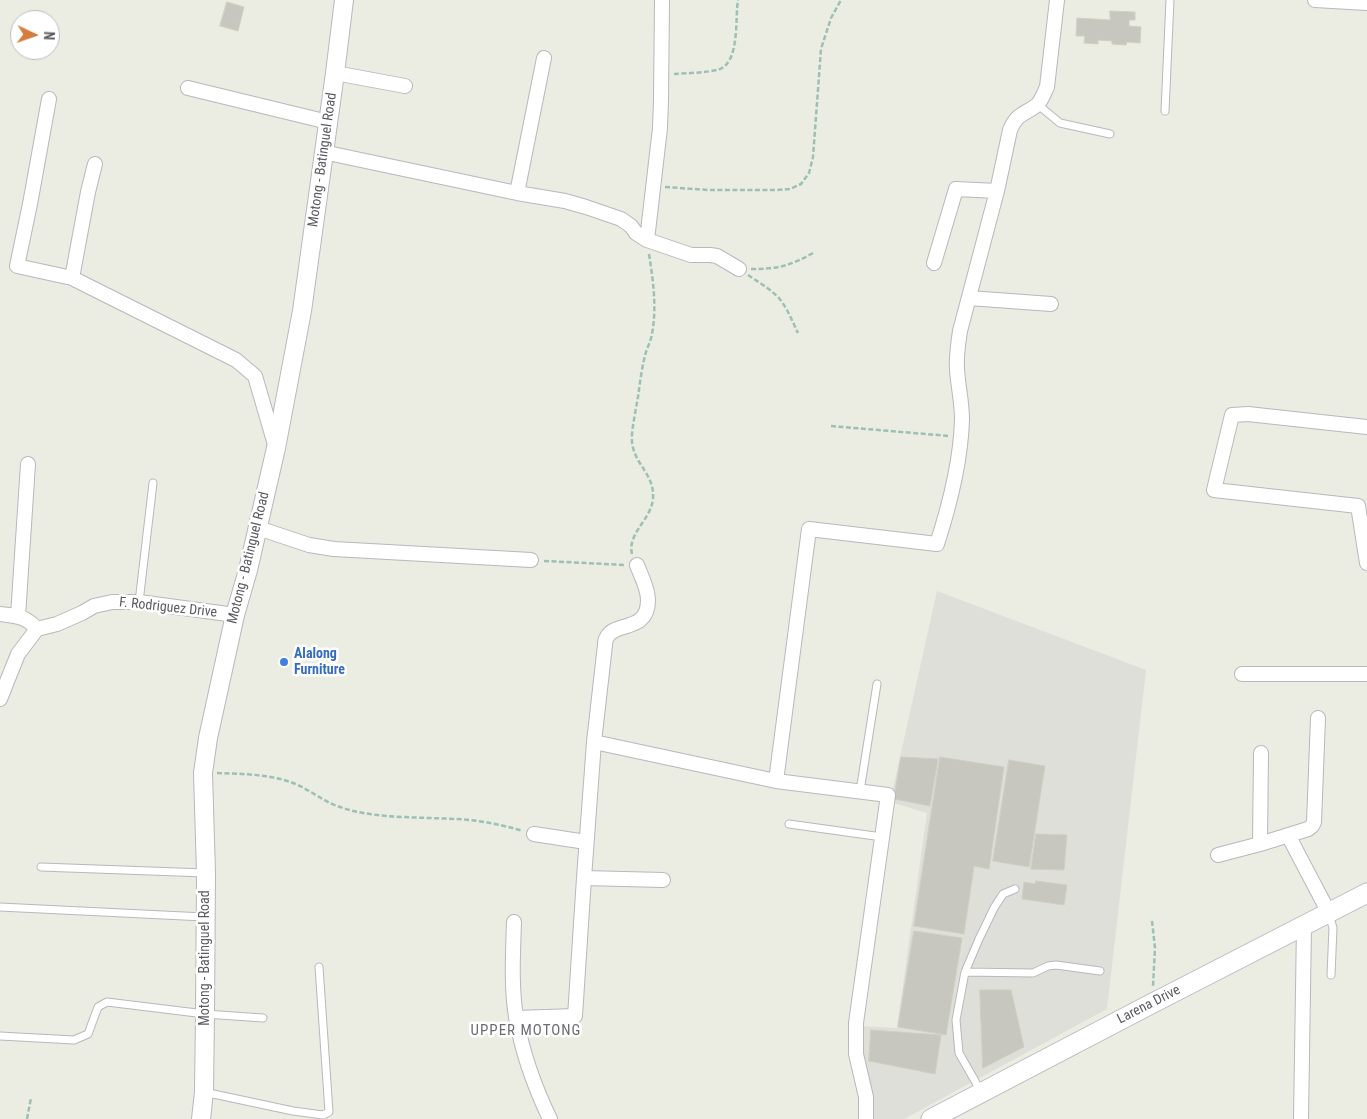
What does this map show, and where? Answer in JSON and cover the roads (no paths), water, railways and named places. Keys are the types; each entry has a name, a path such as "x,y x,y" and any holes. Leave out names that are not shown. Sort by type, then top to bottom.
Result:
{"main road":[{"name":"Larena Drive","path":"931,1119 1367,893"}],"street":[{"name":"Motong - Batinguel Road","path":"201,1119 204,1092 206,873 203,773 208,738 235,615 248,570 276,448 302,311 344,0"},
{"path":"647,240 660,128 662,0"},
{"path":"776,781 809,529 937,544 946,517 960,437 962,405 957,368 957,348 960,331 998,192 1010,130 1014,121 1020,115 1037,104 1043,97 1047,87 1057,0"},
{"path":"1315,0 1367,3"},
{"path":"517,193 544,58"},
{"path":"335,73 406,86"},
{"path":"188,88 328,122"},
{"path":"49,99 17,266 72,278 236,360 255,376 276,448"},
{"path":"323,152 565,202 606,213 621,219 647,240 691,255 716,256 739,269"},
{"path":"72,278 95,164"},
{"path":"934,263 956,189 998,192"},
{"path":"969,298 1051,304"},
{"path":"1367,427 1248,414 1232,415 1214,490 1358,506 1367,564"},
{"path":"18,616 28,464"},
{"path":"258,528 309,545 334,549 531,560"},
{"path":"516,1018 575,1016 594,742 607,637 611,632 641,620 647,609 648,599 637,565"},
{"name":"F. Rodriguez Drive","path":"37,629 58,624 82,614 94,606 112,602 139,602 235,615"},
{"path":"0,614 18,616 30,621 37,629 18,654 0,698"},
{"path":"1242,674 1367,674"},
{"path":"1218,856 1308,829 1312,826 1314,822 1318,718"},
{"path":"594,742 776,781 888,794 856,1023 856,1054 866,1097 866,1119"},
{"path":"1260,844 1261,753"},
{"path":"534,834 586,842"},
{"path":"1288,835 1329,914"},
{"path":"584,878 663,880"},
{"path":"514,922 512,961 516,1018 533,1080 550,1119"},
{"path":"1301,1119 1304,926"}],"lane":[{"path":"1165,111 1170,0"},
{"path":"1037,104 1060,122 1110,134"},
{"path":"139,602 153,483"},
{"path":"860,791 878,684"},
{"path":"789,824 882,837"},
{"path":"41,867 206,873"},
{"path":"981,1093 959,1053 956,1020 965,972 994,908 1003,894 1015,889"},
{"path":"0,907 205,918"},
{"path":"1329,914 1333,928 1331,975"},
{"path":"965,972 1033,973 1048,966 1056,965 1100,971"},
{"path":"204,1092 301,1112 323,1115 329,1112 319,967"},
{"path":"0,1036 74,1040 88,1034 98,1007 107,1002 205,1014 263,1018"}],"place":[{"name":"Alalong Furniture","path":"284,662"}],"district":[{"name":"UPPER MOTONG","path":"526,1031"}]}
